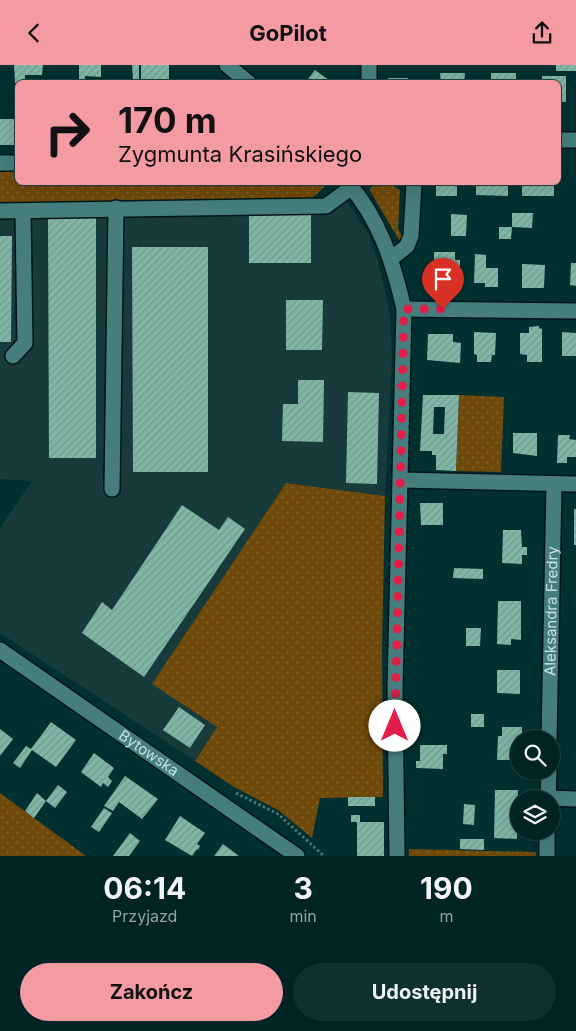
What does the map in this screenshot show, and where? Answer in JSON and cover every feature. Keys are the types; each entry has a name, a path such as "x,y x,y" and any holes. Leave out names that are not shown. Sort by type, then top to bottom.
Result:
{"street":[{"path":"227,65 245,80"},
{"path":"369,65 369,80"},
{"path":"561,140 576,140"},
{"path":"0,163 15,163"},
{"path":"0,211 326,206 350,185 376,223 392,258 404,309 395,689 397,856"},
{"path":"392,258 407,246 411,236 414,185"},
{"path":"112,489 116,208"},
{"path":"13,356 25,343 23,212"},
{"path":"404,309 576,311"},
{"path":"401,480 576,484"},
{"name":"Aleksandra Fredry","path":"549,730 554,484"},
{"name":"Bytowska","path":"0,650 297,856"},
{"path":"560,798 576,799"},
{"path":"547,856 548,840"}],"shaded area":[{"path":"0,170 15,170 15,185 325,185 316,195 304,202 0,202"},
{"path":"375,185 392,185 400,190 398,229 403,238 399,240 369,189"},
{"path":"0,202 348,203 369,235 378,261 390,314 392,357 385,496 286,483 153,684 217,727 195,761 0,633 0,528 32,481 0,479"},
{"path":"459,395 504,397 501,472 456,471"},
{"path":"286,483 385,496 382,651 383,797 320,798 312,838 278,810 234,787 195,761 217,727 152,684"},
{"path":"0,793 86,856 0,856"},
{"path":"409,849 536,852 536,856 409,856"}],"building":[{"path":"14,65 43,65 42,75 25,75 25,80 15,80 15,83"},
{"path":"79,65 101,65 101,77 85,76 85,80 79,80"},
{"path":"132,65 139,65 139,80 133,80"},
{"path":"141,65 169,65 169,80 141,80"},
{"path":"556,65 576,65 576,71 556,71"},
{"path":"315,70 329,80 307,80"},
{"path":"440,73 465,73 464,80 441,80"},
{"path":"491,73 516,73 516,80 491,80"},
{"path":"542,76 566,76 566,102 561,102 561,80 542,80"},
{"path":"388,78 408,78 408,80 388,80"},
{"path":"0,119 15,119 15,145 0,145"},
{"path":"436,185 457,185 457,196 436,196"},
{"path":"476,185 508,185 508,196 476,195"},
{"path":"522,185 554,185 554,196 522,196"},
{"path":"512,213 533,213 532,228 512,227"},
{"path":"249,214 311,214 311,263 249,263"},
{"path":"451,214 467,215 466,236 451,236"},
{"path":"48,215 96,215 96,458 49,458"},
{"path":"499,227 512,227 511,239 499,239"},
{"path":"0,236 12,236 11,342 0,342"},
{"path":"132,247 208,247 208,472 133,472"},
{"path":"434,252 455,252 455,260 460,260 460,269 455,269 455,273 434,273"},
{"path":"475,254 486,255 486,268 498,268 498,287 485,287 485,283 474,283"},
{"path":"571,263 576,263 576,286 570,285"},
{"path":"522,264 545,265 544,288 522,288"},
{"path":"286,300 323,300 322,350 286,350"},
{"path":"539,326 542,329 542,362 527,362 527,355 520,354 520,333 529,333 529,327"},
{"path":"474,332 496,333 495,355 492,355 491,362 477,362 477,355 474,354"},
{"path":"562,332 576,333 576,356 562,356"},
{"path":"428,334 453,334 453,342 461,343 460,363 427,360"},
{"path":"298,380 324,380 323,442 282,441 283,404 298,404"},
{"path":"348,392 379,393 377,484 346,483"},
{"path":"423,395 459,395 456,471 436,470 436,455 432,455 432,451 420,451","holes":["434,407 445,407 444,434 433,434"]},
{"path":"513,433 537,433 537,456 513,453"},
{"path":"558,435 570,435 569,439 576,440 576,457 567,457 567,463 557,463"},
{"path":"420,503 443,503 443,525 421,525"},
{"path":"182,505 219,530 228,517 245,529 144,677 82,633 102,602 112,610"},
{"path":"574,509 576,509 576,545 574,545"},
{"path":"503,530 521,530 522,547 527,547 527,555 522,555 522,564 502,563"},
{"path":"454,568 483,569 483,579 453,578"},
{"path":"498,601 521,601 521,640 511,639 511,645 497,644"},
{"path":"466,628 481,628 480,646 466,646"},
{"path":"497,670 520,670 520,694 497,693"},
{"path":"179,707 205,725 190,748 163,730"},
{"path":"471,714 484,714 484,727 471,727"},
{"path":"51,722 76,740 56,767 32,750 20,768 13,763 26,746 31,749"},
{"path":"502,727 522,727 522,730 510,730 510,760 497,760 498,736 502,736"},
{"path":"0,729 13,739 0,756"},
{"path":"420,745 447,745 447,754 443,754 443,769 416,768 416,761 420,761"},
{"path":"94,753 114,768 108,777 112,781 108,787 103,783 101,787 81,772"},
{"path":"125,776 158,799 142,819 119,802 113,811 104,806"},
{"path":"58,785 67,792 55,808 46,801"},
{"path":"495,790 510,790 510,839 494,838"},
{"path":"37,793 46,801 34,818 25,811"},
{"path":"348,797 375,797 375,806 348,806"},
{"path":"464,804 475,805 474,825 463,824"},
{"path":"104,808 112,813 99,832 91,827"},
{"path":"351,815 360,815 360,822 384,822 384,856 357,856 357,822 351,822"},
{"path":"180,816 205,833 197,844 200,846 198,850 192,856 165,840"},
{"path":"130,833 140,841 129,856 113,856"},
{"path":"460,839 484,839 484,850 460,849"},
{"path":"223,844 239,856 214,856"}],"route":[{"path":"395,726 404,309 443,309"}]}
